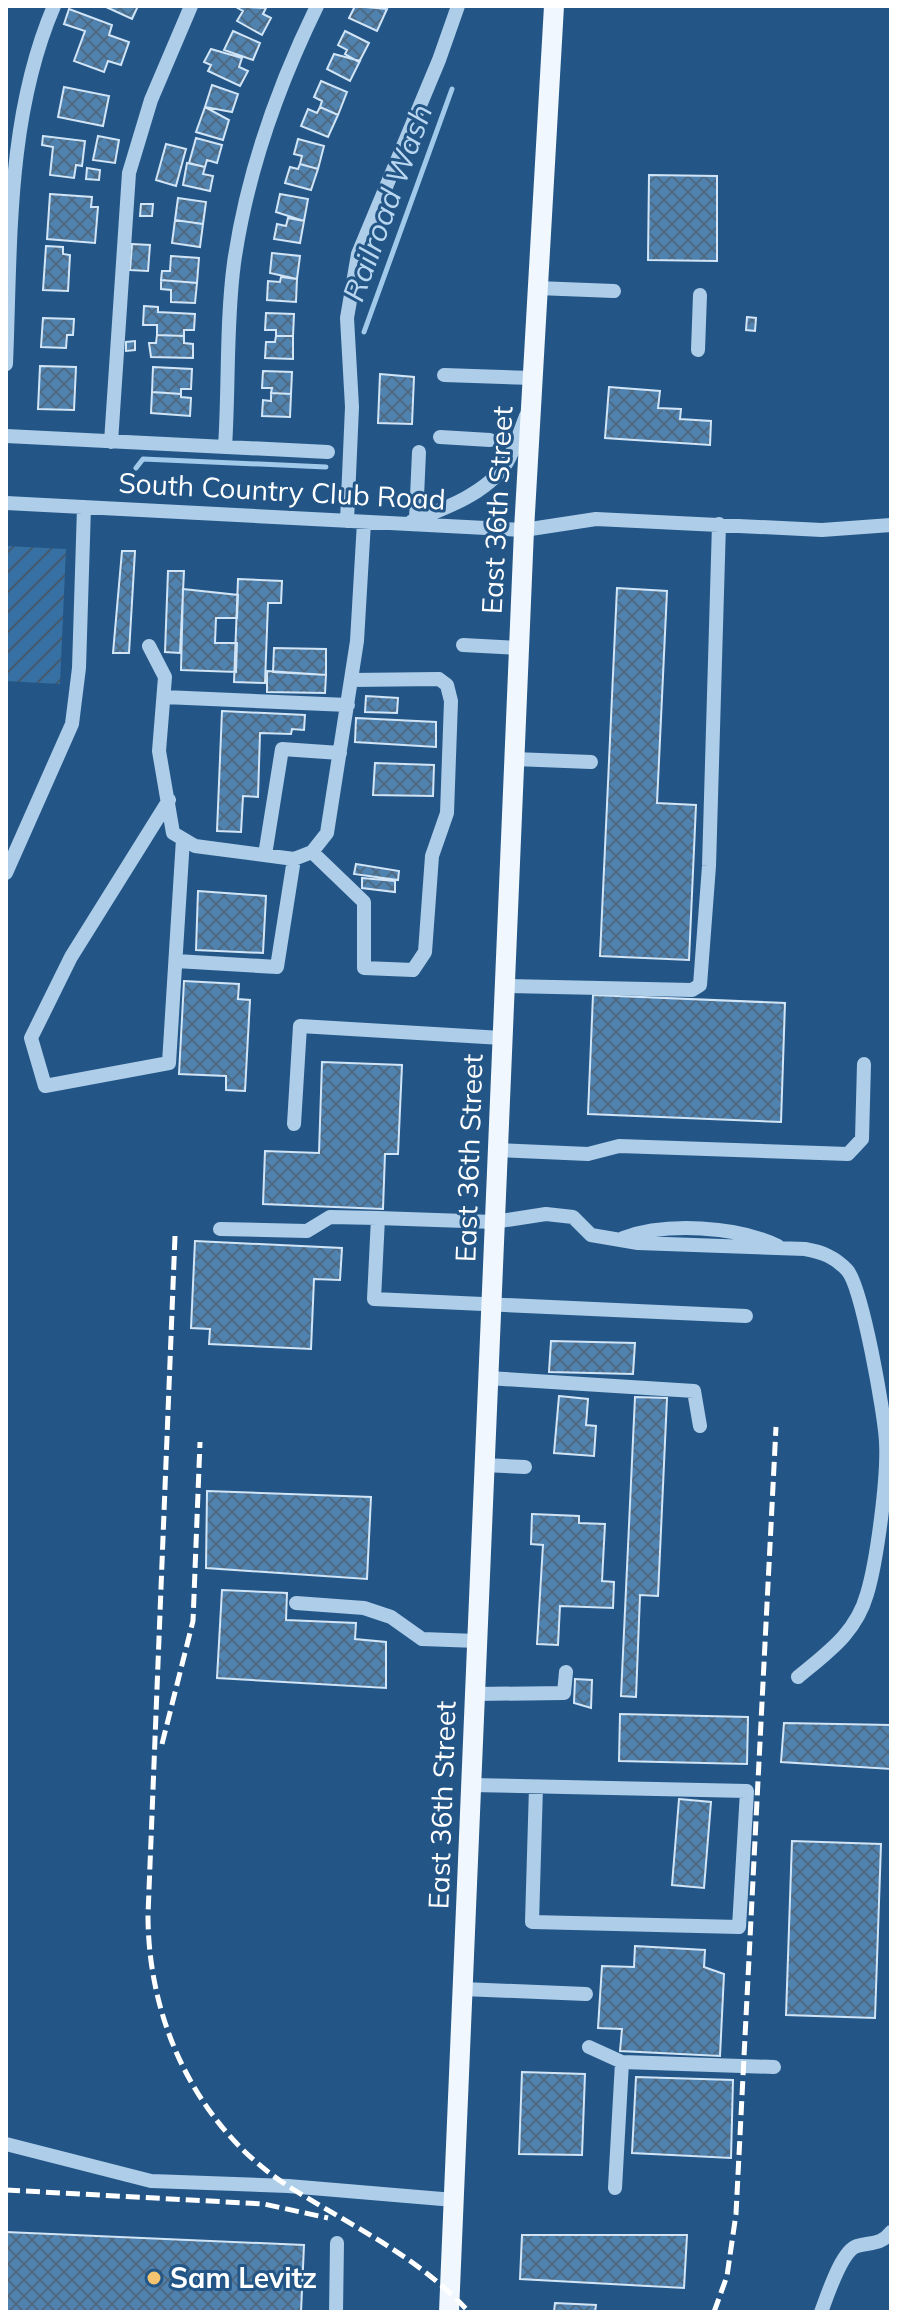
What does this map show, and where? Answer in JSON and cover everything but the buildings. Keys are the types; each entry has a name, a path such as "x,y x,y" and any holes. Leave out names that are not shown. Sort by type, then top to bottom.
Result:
{"main road":[{"name":"East 36th Street","path":"449,2312 524,530 554,6"}],"street":[{"path":"6,364 14,173 23,103 54,6"},
{"path":"111,442 129,173 151,100 191,6"},
{"path":"225,447 234,265 242,221 260,143 294,53 317,6"},
{"path":"347,521 352,407 347,318 358,254 439,60 458,6"},
{"path":"537,288 614,291"},
{"path":"698,350 700,295"},
{"path":"444,375 532,378"},
{"path":"410,521 479,490 506,464 530,405"},
{"name":"South Country Club Road","path":"6,436 328,452"},
{"path":"440,437 490,440"},
{"path":"410,521 419,452"},
{"name":"South Country Club Road","path":"6,503 364,522 410,521 524,530 596,519 822,530 891,525"},
{"path":"6,873 72,724 79,668 84,507"},
{"path":"149,646 165,677 159,751 173,833 195,846 294,859 312,852 327,833 348,705 364,562 364,522"},
{"path":"504,986 692,990 700,985 709,866 719,524"},
{"path":"463,645 519,648"},
{"path":"312,852 364,902 364,968 413,970 425,952 432,856 447,813 451,701 447,685 439,679 351,680"},
{"path":"164,697 348,705"},
{"path":"265,855 282,749 340,753"},
{"path":"514,759 591,762"},
{"path":"169,800 71,957 31,1038 45,1086 169,1063 183,839"},
{"path":"176,961 277,967 294,859"},
{"path":"294,1124 300,1026 502,1038"},
{"path":"497,1150 588,1154 619,1146 848,1154 862,1139 864,1064"},
{"path":"220,1229 307,1231 330,1217 494,1222 546,1214 573,1217 591,1235 619,1240 827,1253 849,1272 863,1304 886,1442 867,1595 848,1636 798,1677"},
{"path":"378,1218 374,1299 746,1316"},
{"path":"488,1378 694,1391 700,1426"},
{"path":"484,1465 525,1467"},
{"path":"296,1603 364,1608 398,1621 422,1639 477,1641"},
{"path":"475,1694 564,1693 566,1672"},
{"path":"471,1785 747,1791 739,1927 532,1922 536,1787"},
{"path":"463,1989 586,1994"},
{"path":"589,2047 622,2062 774,2067"},
{"path":"615,2188 622,2062"},
{"path":"6,2144 151,2181 288,2186 454,2200"},
{"path":"821,2312 847,2254 855,2246 884,2241 891,2232"},
{"path":"336,2312 337,2243"}],"shaded area":[{"path":"6,546 66,549 60,684 6,681"}],"waterway":[{"name":"Railroad Wash","path":"364,332 452,89"},
{"path":"136,468 143,459 326,467"}],"railway":[{"path":"175,1236 148,1915 150,1955 157,1995 185,2070 229,2136 258,2164 291,2188 428,2274 469,2312"},
{"path":"714,2312 727,2276 736,2214 776,1427"},
{"path":"162,1744 193,1621 200,1442"},
{"path":"6,2190 264,2204 328,2218"}],"place":[{"name":"Sam Levitz","path":"154,2278"}]}
